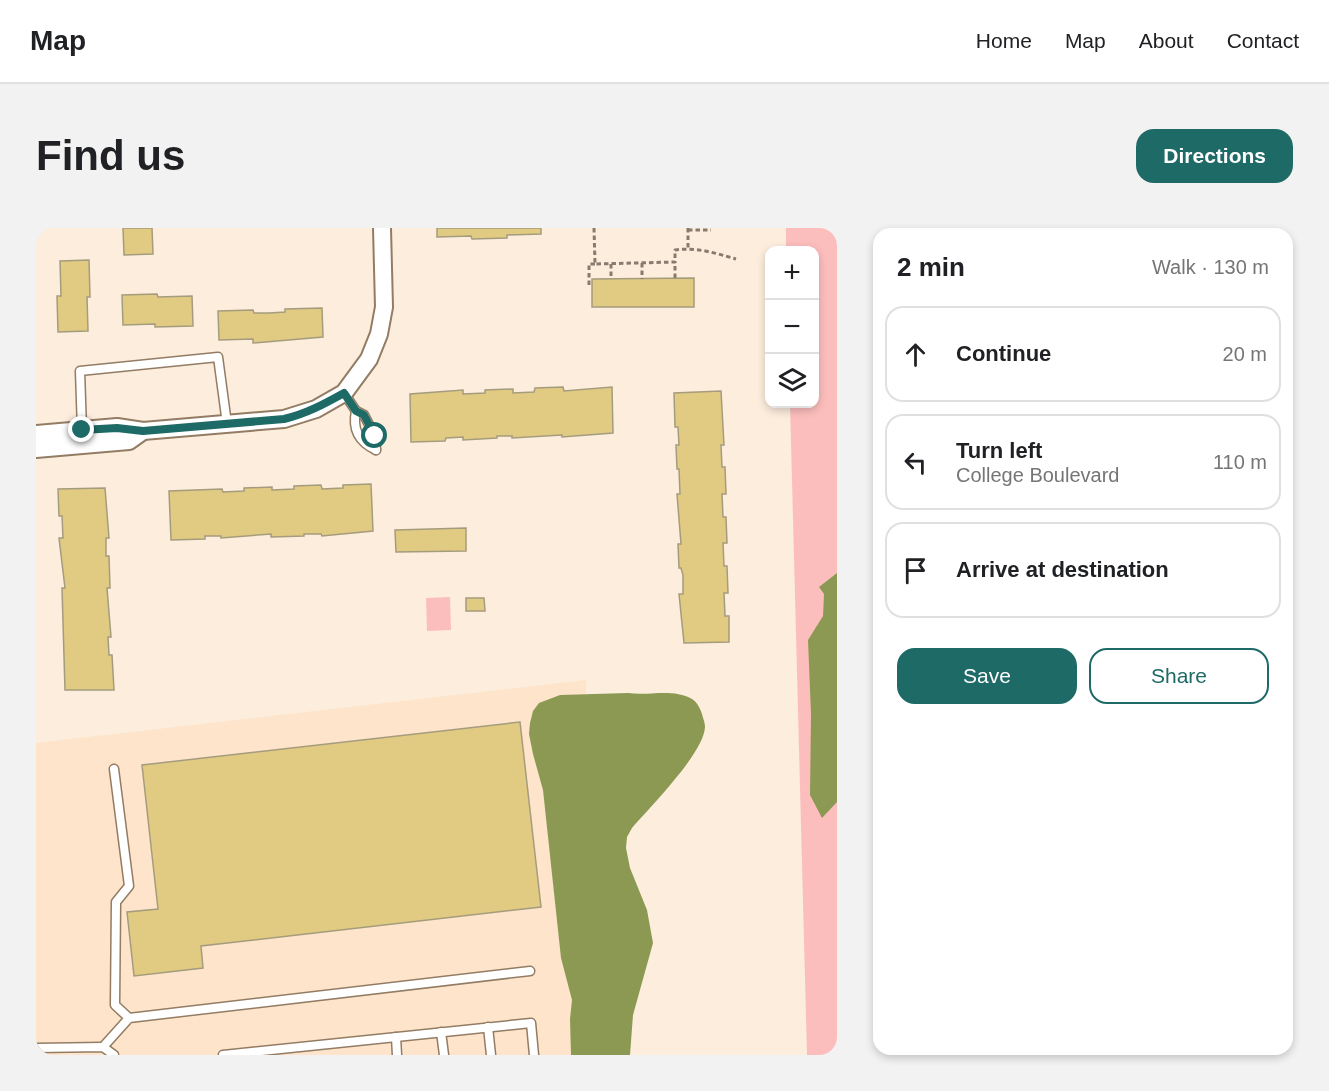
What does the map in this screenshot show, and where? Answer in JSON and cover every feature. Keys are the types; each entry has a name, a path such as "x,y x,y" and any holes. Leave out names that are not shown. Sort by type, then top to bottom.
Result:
{"street":[{"path":"36,434 117,428 143,431 284,419 299,416 344,393 369,359 379,334 384,307 382,228"},
{"path":"36,449 129,441 143,431"}],"lane":[{"path":"82,430 80,371 218,357 227,424"},
{"path":"344,393 356,411"},
{"path":"114,769 129,885 116,902 115,1005 129,1018"},
{"path":"103,1047 129,1018 530,971"},
{"path":"223,1055 531,1023 534,1055"},
{"path":"488,1027 491,1055"},
{"path":"441,1032 444,1055"},
{"path":"396,1037 397,1055"},
{"path":"36,1048 103,1047 114,1055"}],"path":[{"path":"594,228 595,264"},
{"path":"688,248 688,229 711,230"},
{"path":"675,279 675,250 704,249 736,259"},
{"path":"589,285 589,264 675,262"},
{"path":"642,263 642,279"},
{"path":"611,264 611,279"}],"shaded area":[{"path":"786,228 837,228 837,1055 807,1055 790,408 819,408 819,246 786,246"},
{"path":"837,573 837,802 822,818 810,795 811,714 808,640 823,616 824,594 819,587"},
{"path":"450,597 451,630 427,631 426,598"},
{"path":"586,680 582,1055 36,1055 36,743"},
{"path":"669,693 685,696 694,700 698,705 705,727 696,751 627,837 626,848 630,868 647,910 653,943 633,1015 630,1055 571,1055 572,1000 561,958 543,790 529,734 530,723 533,711 539,703 560,695"}],"building":[{"path":"123,228 152,228 153,254 124,255"},
{"path":"437,228 541,228 541,234 507,235 507,238 437,237"},
{"path":"89,260 88,331 58,332 57,296 61,296 60,261"},
{"path":"694,278 694,307 592,307 592,279"},
{"path":"157,294 158,297 192,296 193,326 123,325 122,295"},
{"path":"322,308 323,337 253,343 253,339 219,340 218,311 253,310 254,313 269,313 285,312 285,309"},
{"path":"563,387 564,391 612,387 613,433 562,437 562,435 512,438 512,436 497,436 497,438 463,440 463,437 446,438 445,441 411,442 410,394 463,390 463,394 485,393 485,390 513,389 513,393 534,392 535,388"},
{"path":"721,391 724,445 721,445 722,467 725,467 726,494 722,494 727,543 723,543 728,593 724,593 725,616 729,616 729,642 684,643 679,594 683,594 683,575 679,568 678,544 681,544 677,494 680,494 676,445 679,445 678,427 675,427 674,393"},
{"path":"371,484 373,531 322,536 321,534 304,534 304,536 271,537 271,534 221,538 221,536 205,536 205,539 171,540 169,491 222,489 223,492 244,491 244,488 272,487 272,490 321,485 322,489 343,488 343,485"},
{"path":"105,488 109,538 106,538 106,556 109,556 110,588 107,588 111,637 108,637 109,655 112,655 114,690 65,690 62,588 65,588 59,538 63,538 58,489"},
{"path":"466,528 466,551 396,552 395,530"},
{"path":"466,598 484,598 485,611 466,611"},
{"path":"520,722 541,907 201,946 203,968 134,976 127,912 158,909 142,765"}],"route":[{"path":"82,430 117,428 143,431 284,419 299,416 344,393 356,411 364,415 375,436"}]}
